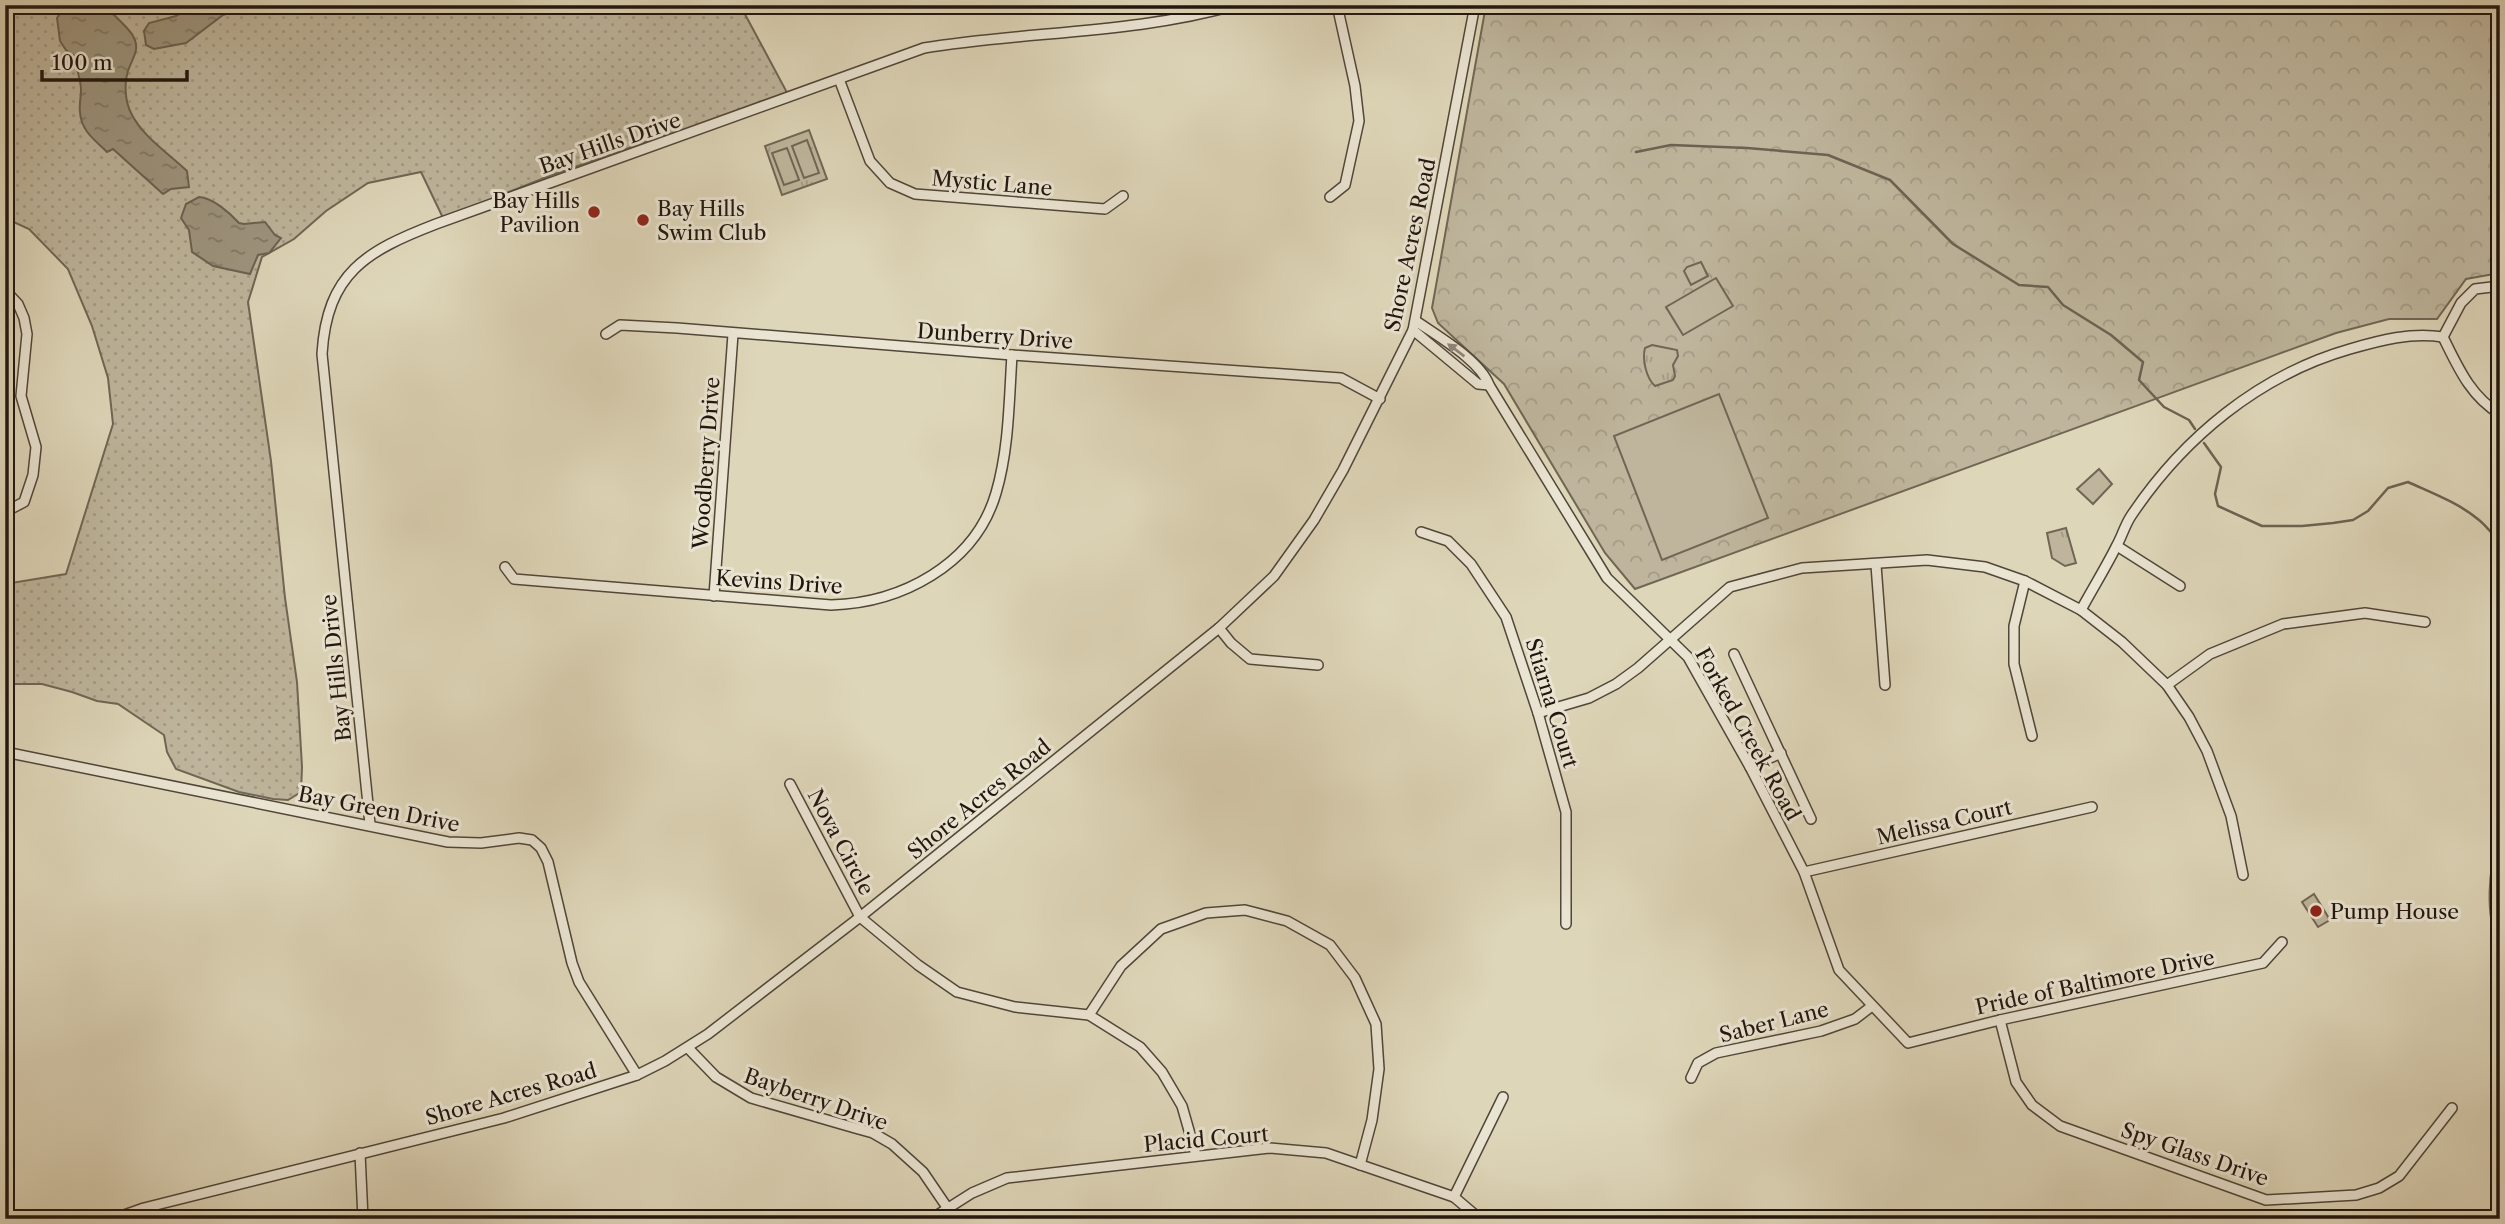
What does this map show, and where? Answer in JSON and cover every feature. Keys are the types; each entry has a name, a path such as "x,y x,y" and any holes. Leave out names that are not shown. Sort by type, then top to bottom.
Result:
{"street":[{"name":"Bay Hills Drive","path":"370,824 322,354 323,333 342,281 372,253 395,240 925,48 967,41 1157,22 1206,14 1236,5"},
{"path":"1330,197 1345,185 1359,121 1355,86 1337,5"},
{"name":"Shore Acres Road","path":"114,1219 144,1208 504,1118 636,1075 688,1048 860,917 1219,628 1274,576 1297,544 1343,470 1414,326 1475,5"},
{"name":"Mystic Lane","path":"839,79 870,161 890,183 915,194 1105,209 1123,196"},
{"path":"2443,337 2461,303 2475,289 2500,286"},
{"path":"5,290 18,304 24,318 27,334 21,396 36,447 33,475 24,502 5,512"},
{"name":"Dunberry Drive","path":"606,334 620,325 1341,378 1380,399"},
{"name":"Forked Creek Road","path":"1414,326 1460,352 1486,376 1607,578 1688,657 1750,767 1804,872 1839,970 1908,1043"},
{"name":"Woodberry Drive","path":"714,596 733,334"},
{"path":"2081,610 2129,518 2161,475 2217,418 2272,380 2330,354 2377,341 2422,334 2443,337"},
{"path":"2443,337 2465,382 2491,409 2500,414"},
{"name":"Kevins Drive","path":"505,567 514,579 831,605 858,604 903,592 939,571 960,552 977,532 996,493 1006,439 1012,355"},
{"name":"Stiarna Court","path":"1421,532 1448,541 1471,564 1506,617 1538,713 1566,812 1566,924"},
{"path":"2116,546 2180,586"},
{"path":"1538,713 1589,698 1616,684 1730,587 1802,568 1927,560 1985,567 2025,581 2081,610 2122,642 2167,685 2189,717 2216,773 2238,841 2243,875"},
{"path":"1876,565 1885,685"},
{"path":"2025,581 2014,626 2014,664 2032,736"},
{"path":"2167,685 2210,653 2283,624 2365,613 2425,622"},
{"path":"1219,628 1231,643 1250,659 1318,665"},
{"path":"1734,654 1811,819"},
{"name":"Bay Green Drive","path":"5,752 370,824 448,842 481,844 519,838 532,841 541,848 548,862 579,982 636,1075"},
{"path":"1750,767 1781,753"},
{"name":"Nova Circle","path":"790,784 860,917"},
{"name":"Melissa Court","path":"1804,872 2092,807"},
{"path":"1089,1015 1121,966 1160,929 1206,913 1245,910 1287,921 1330,944 1355,978 1376,1024 1379,1069 1372,1120 1360,1166"},
{"path":"860,917 918,965 957,992 1014,1007 1089,1015 1140,1047 1162,1072 1182,1106 1196,1155"},
{"name":"Pride of Baltimore Drive","path":"1908,1043 2000,1020 2263,963 2282,942"},
{"name":"Saber Lane","path":"1691,1078 1698,1063 1716,1053 1821,1031 1855,1019 1872,1006"},
{"name":"Spy Glass Drive","path":"2000,1020 2015,1082 2032,1105 2060,1126 2266,1200 2356,1195 2379,1188 2399,1176 2452,1108"},
{"name":"Bayberry Drive","path":"688,1048 716,1077 751,1098 855,1128 892,1144 923,1172 955,1219"},
{"path":"1454,1197 1503,1097"},
{"name":"Placid Court","path":"930,1219 972,1193 1007,1178 1269,1148 1326,1153 1454,1197 1480,1219"},
{"path":"360,1153 363,1219"}],"green space":[{"path":"5,5 740,5 791,100 666,135 552,175 443,218 421,172 368,183 326,211 294,239 262,257 248,302 271,461 285,598 297,682 301,792 288,800 239,792 176,769 167,752 164,735 118,704 97,701 42,684 5,684 5,584 66,574 113,424 108,378 92,326 68,269 29,229 5,218"},
{"path":"1486,5 2500,5 2500,273 2466,279 2437,319 2389,319 2336,333 1635,589 1605,553 1504,384 1438,323 1432,308"},
{"path":"809,130 827,179 782,195 765,146"},
{"path":"807,140 819,173 804,178 792,146"},
{"path":"787,148 799,180 784,185 772,153"},
{"path":"1701,262 1708,276 1691,285 1684,271 1687,267"},
{"path":"1716,278 1733,306 1683,335 1666,307"},
{"path":"1652,345 1677,350 1678,356 1673,365 1673,380 1655,386 1647,373 1644,357 1645,348"},
{"path":"1719,394 1768,518 1662,560 1614,436"},
{"path":"2099,469 2112,484 2093,504 2077,489"},
{"path":"2066,528 2076,563 2065,566 2052,558 2047,533"},
{"name":"Pump House","path":"2314,894 2330,920 2318,927 2302,902"}],"water":[{"path":"104,5 128,29 135,41 136,50 128,71 126,87 131,113 149,137 187,171 189,187 171,189 163,194 113,149 107,152 89,135 83,125 76,57 66,50 60,41 57,18 65,6"},
{"path":"194,5 256,5 251,9 244,8 223,15 186,43 154,49 146,45 144,31 149,23 176,16"},
{"path":"199,197 215,203 239,223 265,222 275,235 281,238 269,253 258,255 250,274 213,266 192,252 189,230 181,218 186,204"}],"waterway":[{"path":"1636,152 1671,145 1828,155 1890,180 1953,244 2019,285 2048,287 2063,305 2111,335 2143,362 2139,380 2164,407 2189,420 2195,429"},
{"path":"2204,443 2221,467 2215,494 2218,506 2262,526 2302,526 2353,520 2368,511 2388,488 2408,482 2463,508 2500,539"},
{"path":"2500,835 2493,862 2490,891 2492,920 2500,947"}],"place":[{"name":"Bay Hills Pavilion","path":"594,212"},
{"name":"Bay Hills Swim Club","path":"643,220"},
{"name":"Pump House","path":"2316,911"}]}
